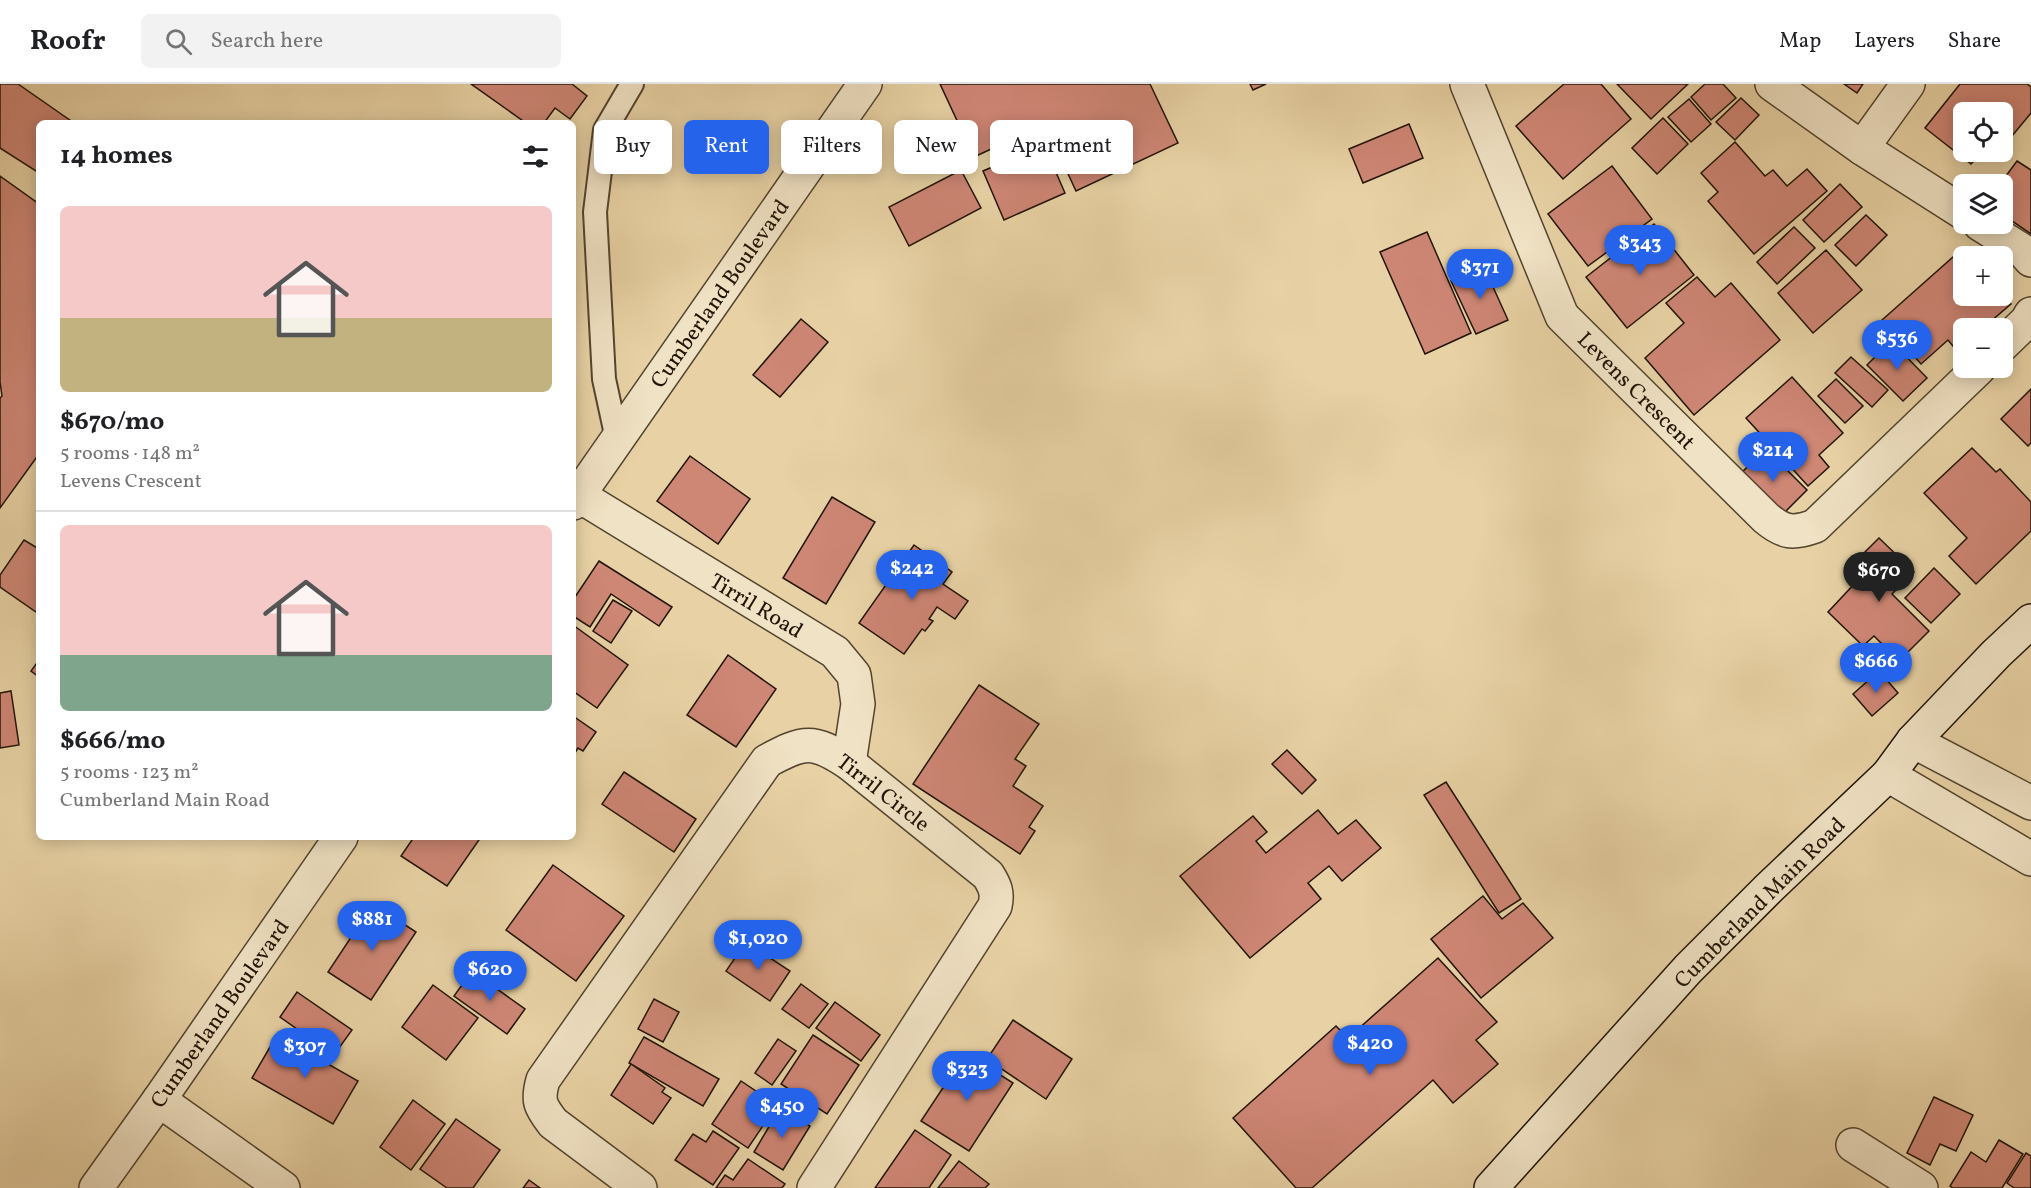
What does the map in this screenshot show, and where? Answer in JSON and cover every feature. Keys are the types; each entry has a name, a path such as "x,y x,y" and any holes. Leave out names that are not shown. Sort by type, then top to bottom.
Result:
{"street":[{"name":"Cumberland Boulevard","path":"576,499 865,84"},
{"path":"1772,84 1862,148 1953,206"},
{"path":"1862,148 1908,84"},
{"name":"Levens Crescent","path":"1471,86 1562,316 1780,530 1798,532 1815,526 1969,378"},
{"path":"1996,234 2023,251 2031,260"},
{"path":"2013,334 2031,314"},
{"name":"Tirril Road","path":"576,499 835,652 854,675 858,704 849,763"},
{"name":"Cumberland Main Road","path":"1491,1188 1688,969 1888,775 1913,741 1996,654 2031,621"},
{"path":"1913,741 2031,803"},
{"name":"Tirril Circle","path":"640,1188 553,1123 544,1112 538,1096 543,1080 767,761 806,744 829,750 849,763 988,875 998,896 995,906 814,1188"},
{"path":"1888,775 2031,859"},
{"name":"Cumberland Boulevard","path":"96,1188 339,840"},
{"path":"159,1100 283,1188"},
{"path":"1853,1145 1921,1188"}],"lane":[{"path":"617,439 604,379 595,212 605,130 632,84"}],"building":[{"path":"0,84 18,84 70,120 36,120 36,171 0,148"},
{"path":"471,84 572,84 587,96 570,119 555,108 546,120 522,120"},
{"path":"940,84 1150,84 1178,143 1133,164 1133,120 990,120 990,150 978,155 978,120 957,120"},
{"path":"1250,84 1266,84 1253,90"},
{"path":"1564,84 1601,84 1631,119 1563,179 1516,126"},
{"path":"1617,84 1688,84 1651,119"},
{"path":"1705,84 1723,84 1736,98 1711,120 1691,97"},
{"path":"1844,84 1863,84 1857,93"},
{"path":"1960,84 2027,84 2031,87 2031,113 2013,135 2013,102 1953,102 1953,150 1925,128"},
{"path":"1741,98 1759,115 1735,140 1716,122"},
{"path":"1689,99 1711,124 1691,142 1668,117"},
{"path":"1663,118 1688,144 1657,174 1632,148"},
{"path":"1409,124 1423,158 1363,183 1349,149"},
{"path":"1735,142 1765,176 1773,170 1787,186 1807,169 1827,191 1754,254 1708,201 1718,192 1701,173"},
{"path":"2017,161 2031,170 2031,234 2013,222 2013,174 2007,174"},
{"path":"1612,166 1652,219 1588,266 1548,214"},
{"path":"990,168 990,174 1057,174 1065,193 1004,220 983,171"},
{"path":"953,174 963,174 981,208 909,246 889,207"},
{"path":"1068,174 1112,174 1076,191"},
{"path":"0,176 36,202 36,458 0,508 0,398 2,396 0,382"},
{"path":"1840,184 1862,207 1824,242 1803,220"},
{"path":"1866,215 1887,235 1856,266 1835,245"},
{"path":"1654,224 1694,275 1627,328 1586,277"},
{"path":"1794,227 1815,248 1777,284 1757,262"},
{"path":"1427,232 1471,333 1425,354 1380,252"},
{"path":"1826,250 1862,290 1813,333 1778,293"},
{"path":"1953,257 1953,306 2009,306 1995,318 1953,318 1953,346 1948,340 1921,364 1882,320"},
{"path":"1484,267 1508,320 1476,334 1451,281"},
{"path":"1697,277 1715,297 1731,283 1780,340 1694,415 1645,358 1684,323 1666,303"},
{"path":"801,319 828,342 780,397 753,375"},
{"path":"1891,341 1927,378 1903,401 1867,365"},
{"path":"1851,357 1888,390 1872,407 1835,373"},
{"path":"1792,377 1843,433 1819,455 1829,467 1808,486 1746,418"},
{"path":"1836,379 1863,406 1845,423 1818,396"},
{"path":"2031,389 2031,443 2028,446 2001,419"},
{"path":"1972,448 1996,472 2000,469 2031,502 2031,531 1976,584 1949,556 1967,538 1924,493"},
{"path":"1766,449 1807,490 1780,517 1739,475"},
{"path":"690,456 750,499 718,544 657,501"},
{"path":"832,497 875,522 826,604 783,578"},
{"path":"1879,538 1914,572 1892,594 1929,631 1899,661 1874,636 1863,646 1828,612 1857,581 1846,571"},
{"path":"24,540 36,547 36,612 0,587 0,575"},
{"path":"914,545 952,572 943,584 968,601 955,619 937,607 929,619 933,621 925,631 922,629 904,654 859,623"},
{"path":"599,561 672,607 659,626 611,594 590,627 576,618 576,596"},
{"path":"1934,568 1960,594 1931,623 1905,598"},
{"path":"613,600 632,611 611,643 593,631"},
{"path":"576,627 628,665 597,708 576,693"},
{"path":"728,655 776,689 736,747 687,715"},
{"path":"36,664 36,675 31,671"},
{"path":"1879,671 1898,693 1872,716 1853,694"},
{"path":"979,685 1039,724 1015,759 1026,766 1013,786 1043,806 1029,827 1035,831 1020,854 913,784"},
{"path":"11,691 19,745 0,748 0,693"},
{"path":"576,718 596,732 583,751 578,748 576,751"},
{"path":"1287,750 1316,780 1302,794 1272,764"},
{"path":"624,772 696,819 674,852 602,804"},
{"path":"1446,782 1521,899 1499,913 1424,795"},
{"path":"1318,810 1338,834 1356,820 1381,848 1342,881 1329,866 1308,883 1321,899 1250,958 1180,876 1253,816 1267,832 1256,841 1266,853"},
{"path":"412,840 479,840 447,886 401,856"},
{"path":"553,865 624,916 576,981 506,930"},
{"path":"1483,896 1502,919 1523,903 1553,938 1481,998 1431,939"},
{"path":"373,904 416,932 371,1000 328,972"},
{"path":"746,942 790,971 770,1001 726,971"},
{"path":"1438,958 1497,1022 1476,1040 1498,1064 1453,1103 1433,1080 1312,1188 1296,1188 1233,1118 1336,1026 1348,1038"},
{"path":"472,971 525,1009 507,1034 454,996"},
{"path":"801,984 828,1004 809,1028 782,1009"},
{"path":"433,985 478,1018 446,1060 402,1027"},
{"path":"297,992 352,1030 334,1055 280,1017"},
{"path":"654,999 679,1012 663,1042 638,1029"},
{"path":"835,1002 880,1035 861,1061 816,1028"},
{"path":"1013,1020 1072,1059 1046,1099 987,1059"},
{"path":"277,1035 358,1081 333,1124 252,1078"},
{"path":"813,1035 859,1065 827,1114 781,1084"},
{"path":"644,1037 719,1079 703,1106 629,1063"},
{"path":"778,1039 796,1051 772,1085 755,1073"},
{"path":"966,1053 1013,1083 969,1151 921,1121"},
{"path":"631,1064 665,1088 662,1092 671,1098 653,1124 611,1095"},
{"path":"741,1081 777,1105 748,1148 712,1124"},
{"path":"1934,1097 1973,1115 1956,1151 1940,1144 1930,1165 1907,1153"},
{"path":"413,1100 445,1124 411,1170 380,1147"},
{"path":"780,1108 810,1126 783,1170 754,1152"},
{"path":"456,1119 500,1150 473,1188 447,1188 420,1169"},
{"path":"915,1130 951,1155 929,1188 875,1188"},
{"path":"713,1131 739,1148 713,1185 675,1160 693,1134 706,1142"},
{"path":"1999,1140 2023,1154 2002,1188 1953,1188 1950,1186 1971,1152 1986,1162"},
{"path":"2026,1153 2031,1156 2031,1188 2014,1188 2007,1183"},
{"path":"748,1159 785,1184 782,1188 716,1188 725,1175 733,1180"},
{"path":"959,1161 989,1184 985,1188 938,1188"},
{"path":"529,1180 540,1188 523,1188"}]}
